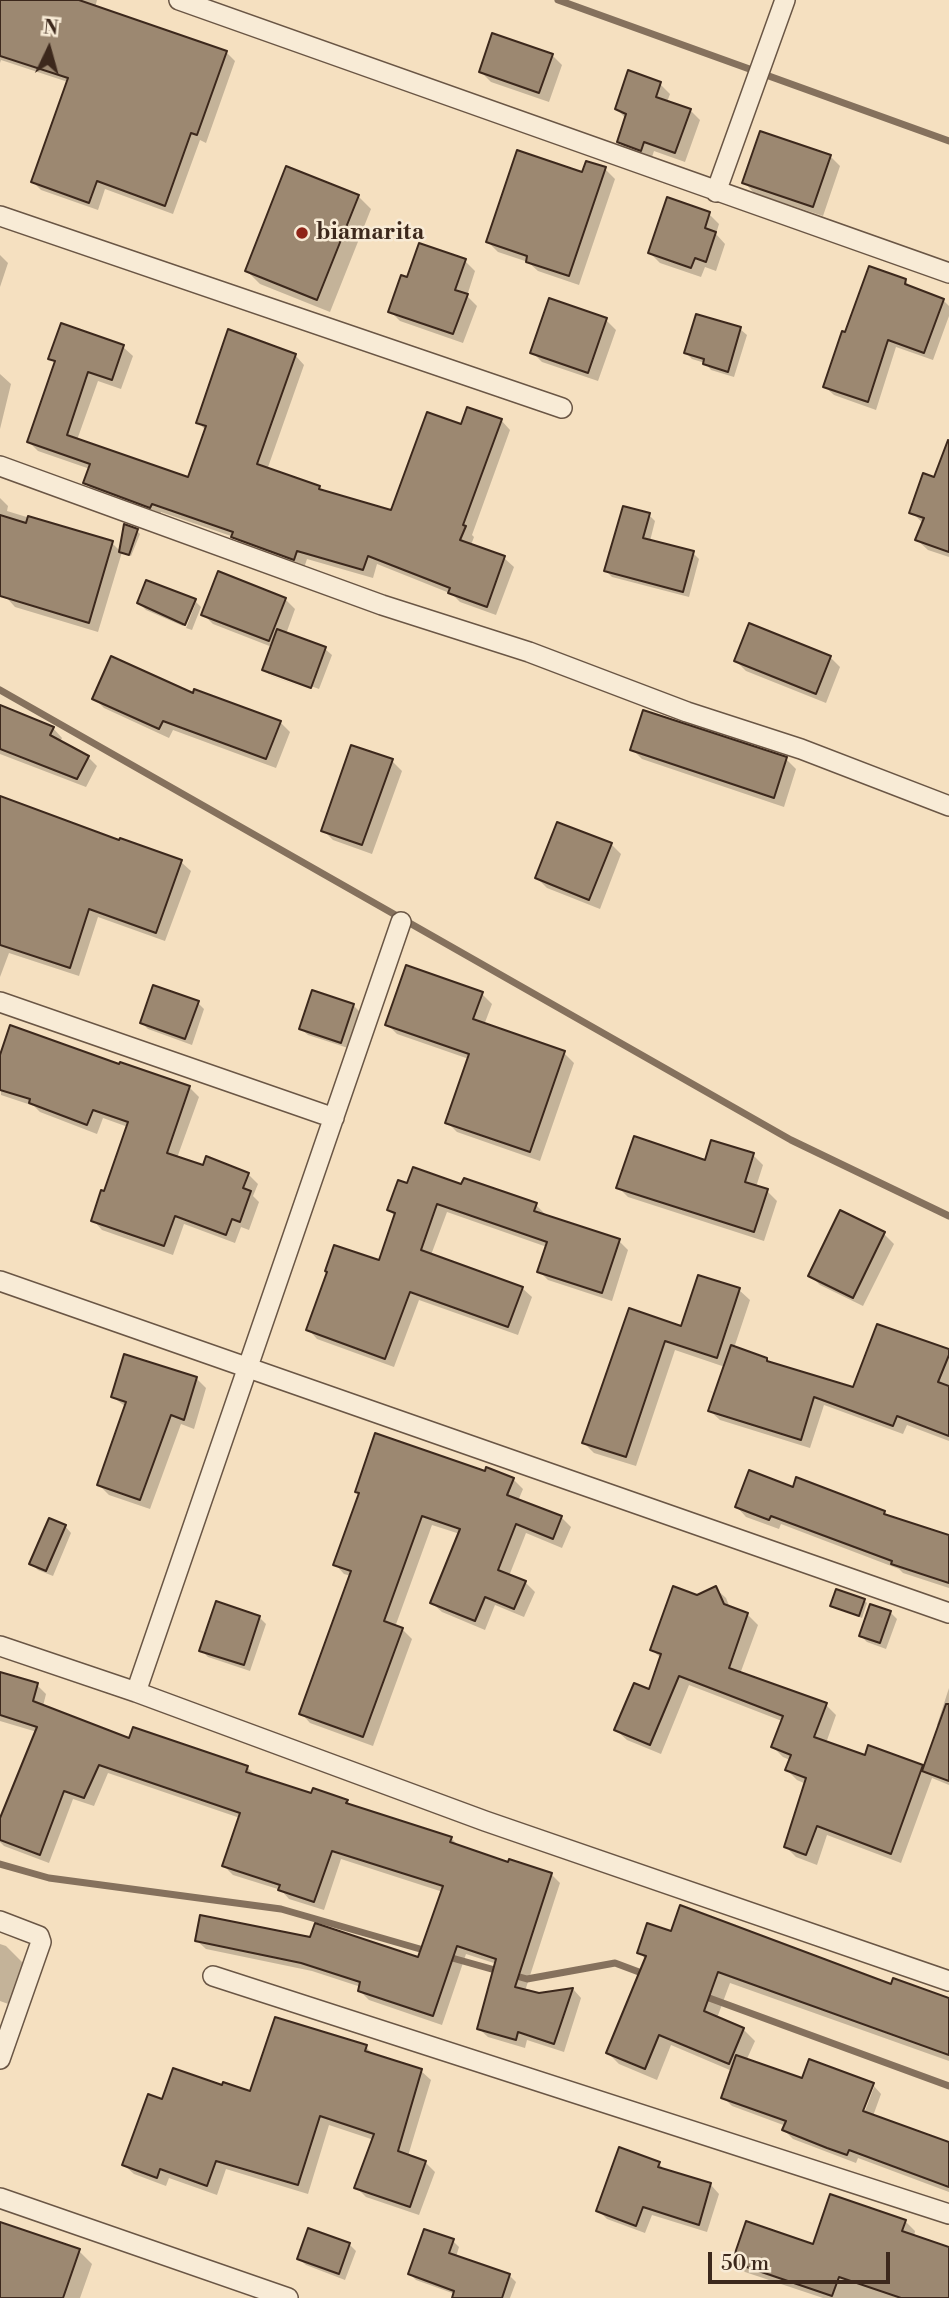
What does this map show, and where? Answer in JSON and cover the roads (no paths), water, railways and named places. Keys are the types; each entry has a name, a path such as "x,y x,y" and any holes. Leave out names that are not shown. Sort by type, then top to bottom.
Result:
{"street":[{"path":"179,0 949,273"},
{"path":"716,192 785,0"},
{"path":"0,216 562,408"},
{"path":"0,466 382,605 529,652 687,712 801,749 949,806"},
{"path":"136,1692 401,922"},
{"path":"0,1002 334,1118"},
{"path":"0,1281 949,1613"},
{"path":"0,1646 136,1692 485,1821 949,1981"},
{"path":"0,1921 41,1938 0,2059"},
{"path":"213,1976 949,2214"},
{"path":"0,2198 288,2298"}],"waterway":[{"path":"558,0 949,141"},
{"path":"0,690 791,1140 949,1216"},
{"path":"0,1864 49,1878 281,1909 427,1951"},
{"path":"445,1956 527,1979 615,1963 647,1975"},
{"path":"701,1995 949,2086"}],"place":[{"name":"biamarita","path":"302,233"}]}
